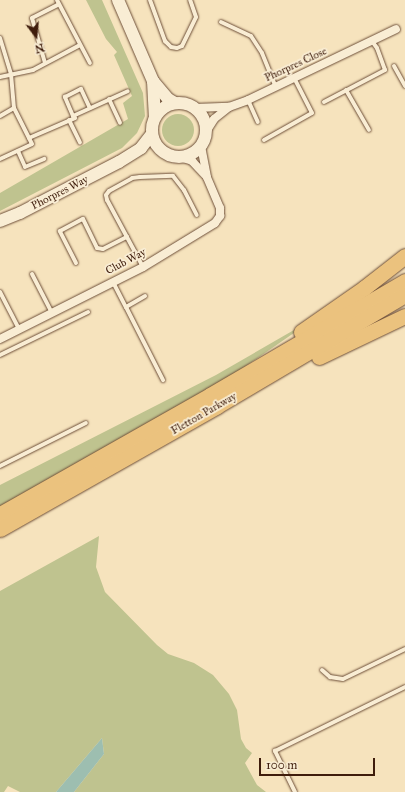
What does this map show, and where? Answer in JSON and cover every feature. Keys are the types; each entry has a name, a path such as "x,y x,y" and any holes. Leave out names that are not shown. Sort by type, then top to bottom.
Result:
{"highway":[{"path":"214,401 405,256"},
{"name":"Fletton Parkway","path":"0,529 214,401 405,281"},
{"name":"Fletton Parkway","path":"0,514 214,401 405,295"},
{"path":"214,401 405,316"}],"street":[{"path":"118,0 153,81 168,98 175,103"},
{"name":"Phorpres Close","path":"206,132 214,119 229,107 296,79 396,28"},
{"path":"153,81 156,116"},
{"path":"175,103 189,104 195,108 205,123 206,132 201,145 196,151 180,157 165,153 159,148 152,134 153,122 156,116 164,107 175,103"},
{"name":"Phorpres Close","path":"195,108 229,107"},
{"name":"Phorpres Way","path":"0,221 20,213 119,162 141,148 152,134"},
{"name":"Club Way","path":"0,339 143,267 215,223 220,216 220,208 207,177 201,145"},
{"name":"Phorpres Way","path":"119,162 150,153 165,153"},
{"name":"Club Way","path":"180,157 192,161 207,177"},
{"path":"0,226 20,213"}],"lane":[{"path":"150,0 166,41 171,48 177,48 182,46 196,17 190,0"},
{"path":"45,64 32,18 58,2 90,63"},
{"path":"221,22 251,36 262,53 276,87"},
{"path":"0,38 10,74 14,108 32,144 0,159"},
{"path":"324,102 385,70 377,48 372,41"},
{"path":"0,77 33,70 80,45"},
{"path":"394,66 405,86"},
{"path":"264,140 312,113 296,79"},
{"path":"29,138 75,118 65,97 81,89 90,108"},
{"path":"346,90 369,130"},
{"path":"73,116 128,91"},
{"path":"109,99 120,123"},
{"path":"248,100 258,122"},
{"path":"0,116 14,108"},
{"path":"69,120 80,143"},
{"path":"18,151 25,167 44,159"},
{"path":"143,267 107,200 106,195 109,191 132,178 173,176 184,190 197,215"},
{"path":"76,263 60,231 83,219 97,248 103,249 127,237"},
{"path":"32,274 52,313"},
{"path":"113,282 163,380"},
{"path":"0,292 19,329"},
{"path":"126,307 145,296"},
{"path":"0,355 88,312"},
{"path":"0,466 86,423"},
{"path":"322,670 330,677 344,679 405,649"},
{"path":"295,792 275,751 405,687"}],"green space":[{"path":"86,0 102,0 143,93 145,116 137,133 122,148 0,211 0,193 128,119 123,103 132,96 114,55 117,52 106,39"},
{"path":"178,114 189,119 194,130 189,141 178,146 167,141 162,130 167,119"},
{"path":"320,315 224,381 0,508 0,485 216,375"},
{"path":"99,536 96,567 105,592 157,645 168,654 194,663 213,675 229,694 237,710 241,739 246,748 252,753 245,763 257,785 266,792 74,792 104,754 102,738 56,792 20,792 8,786 4,792 0,792 0,591"}],"shaded area":[{"path":"102,738 104,754 74,792 56,792"}]}
